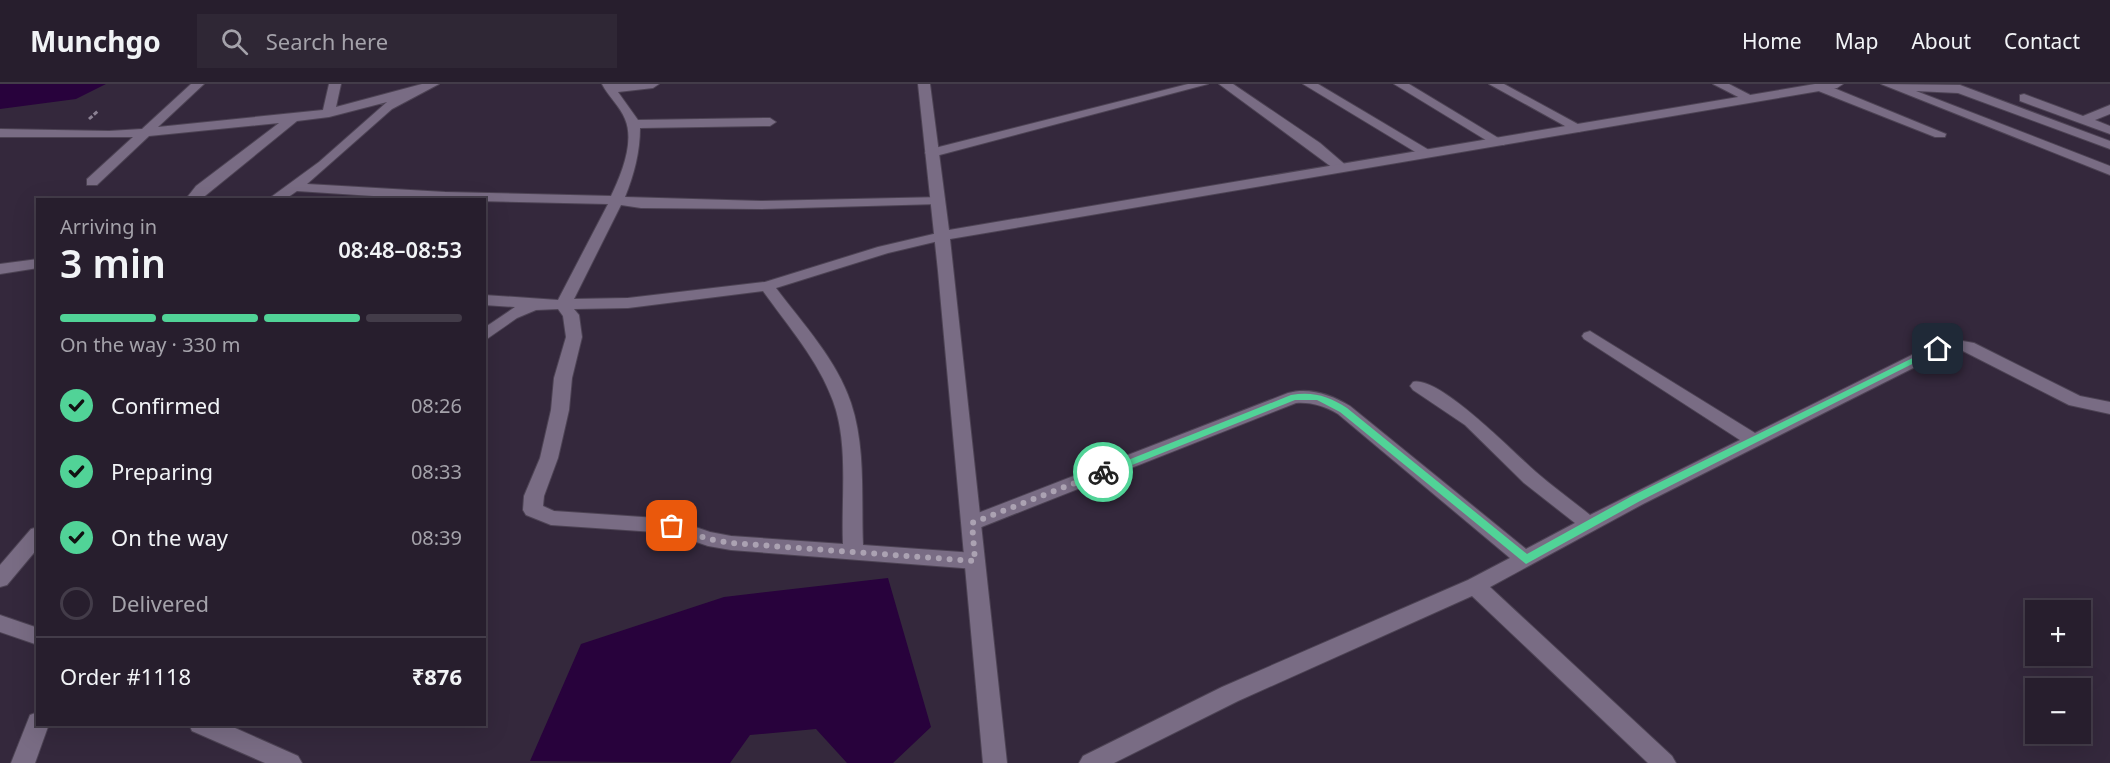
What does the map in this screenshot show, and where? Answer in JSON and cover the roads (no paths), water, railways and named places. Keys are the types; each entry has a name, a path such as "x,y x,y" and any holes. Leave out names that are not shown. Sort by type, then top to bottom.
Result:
{"street":[{"path":"92,182 198,84"},
{"path":"329,113 335,84"},
{"path":"0,133 146,133 294,118 329,113 433,84"},
{"path":"563,305 615,200 635,151 634,124 610,87 653,84"},
{"path":"924,84 942,236 995,763"},
{"path":"932,153 1202,84"},
{"path":"1226,84 1315,146 1342,168"},
{"path":"1309,84 1427,153"},
{"path":"1400,84 1499,142"},
{"path":"1495,84 1579,128"},
{"path":"1719,84 1752,99"},
{"path":"486,300 533,305 628,303 767,286 883,250 1061,213 1194,195 1263,180 1837,84"},
{"path":"1891,85 1960,89 2110,145"},
{"path":"1891,85 2110,171"},
{"path":"1820,87 1940,134"},
{"path":"2008,92 2110,130"},
{"path":"277,198 296,187 349,143 388,104 405,93"},
{"path":"2084,120 2110,109"},
{"path":"194,198 201,189 294,118"},
{"path":"634,124 770,122"},
{"path":"296,187 445,196 615,200 641,204 761,205 938,200"},
{"path":"0,268 36,263"},
{"path":"767,286 821,360 842,403 848,449 853,553"},
{"path":"486,334 511,315 533,305"},
{"path":"563,305 571,315 574,337 563,378 560,410 549,458 534,496 533,510 537,514 551,518 672,526 708,539 731,543 975,561"},
{"path":"1590,336 1753,440"},
{"path":"1091,763 1230,694 1475,586 1636,499 1938,349 1957,345 1977,351 2075,401 2110,408"},
{"path":"1419,386 1471,421 1531,478 1590,525"},
{"path":"972,523 1294,397 1317,397 1329,400 1344,410 1526,560"},
{"path":"0,579 36,536"},
{"path":"1475,586 1664,763"},
{"path":"0,624 36,636"},
{"path":"22,762 36,726"},
{"path":"205,726 290,763"}]}
